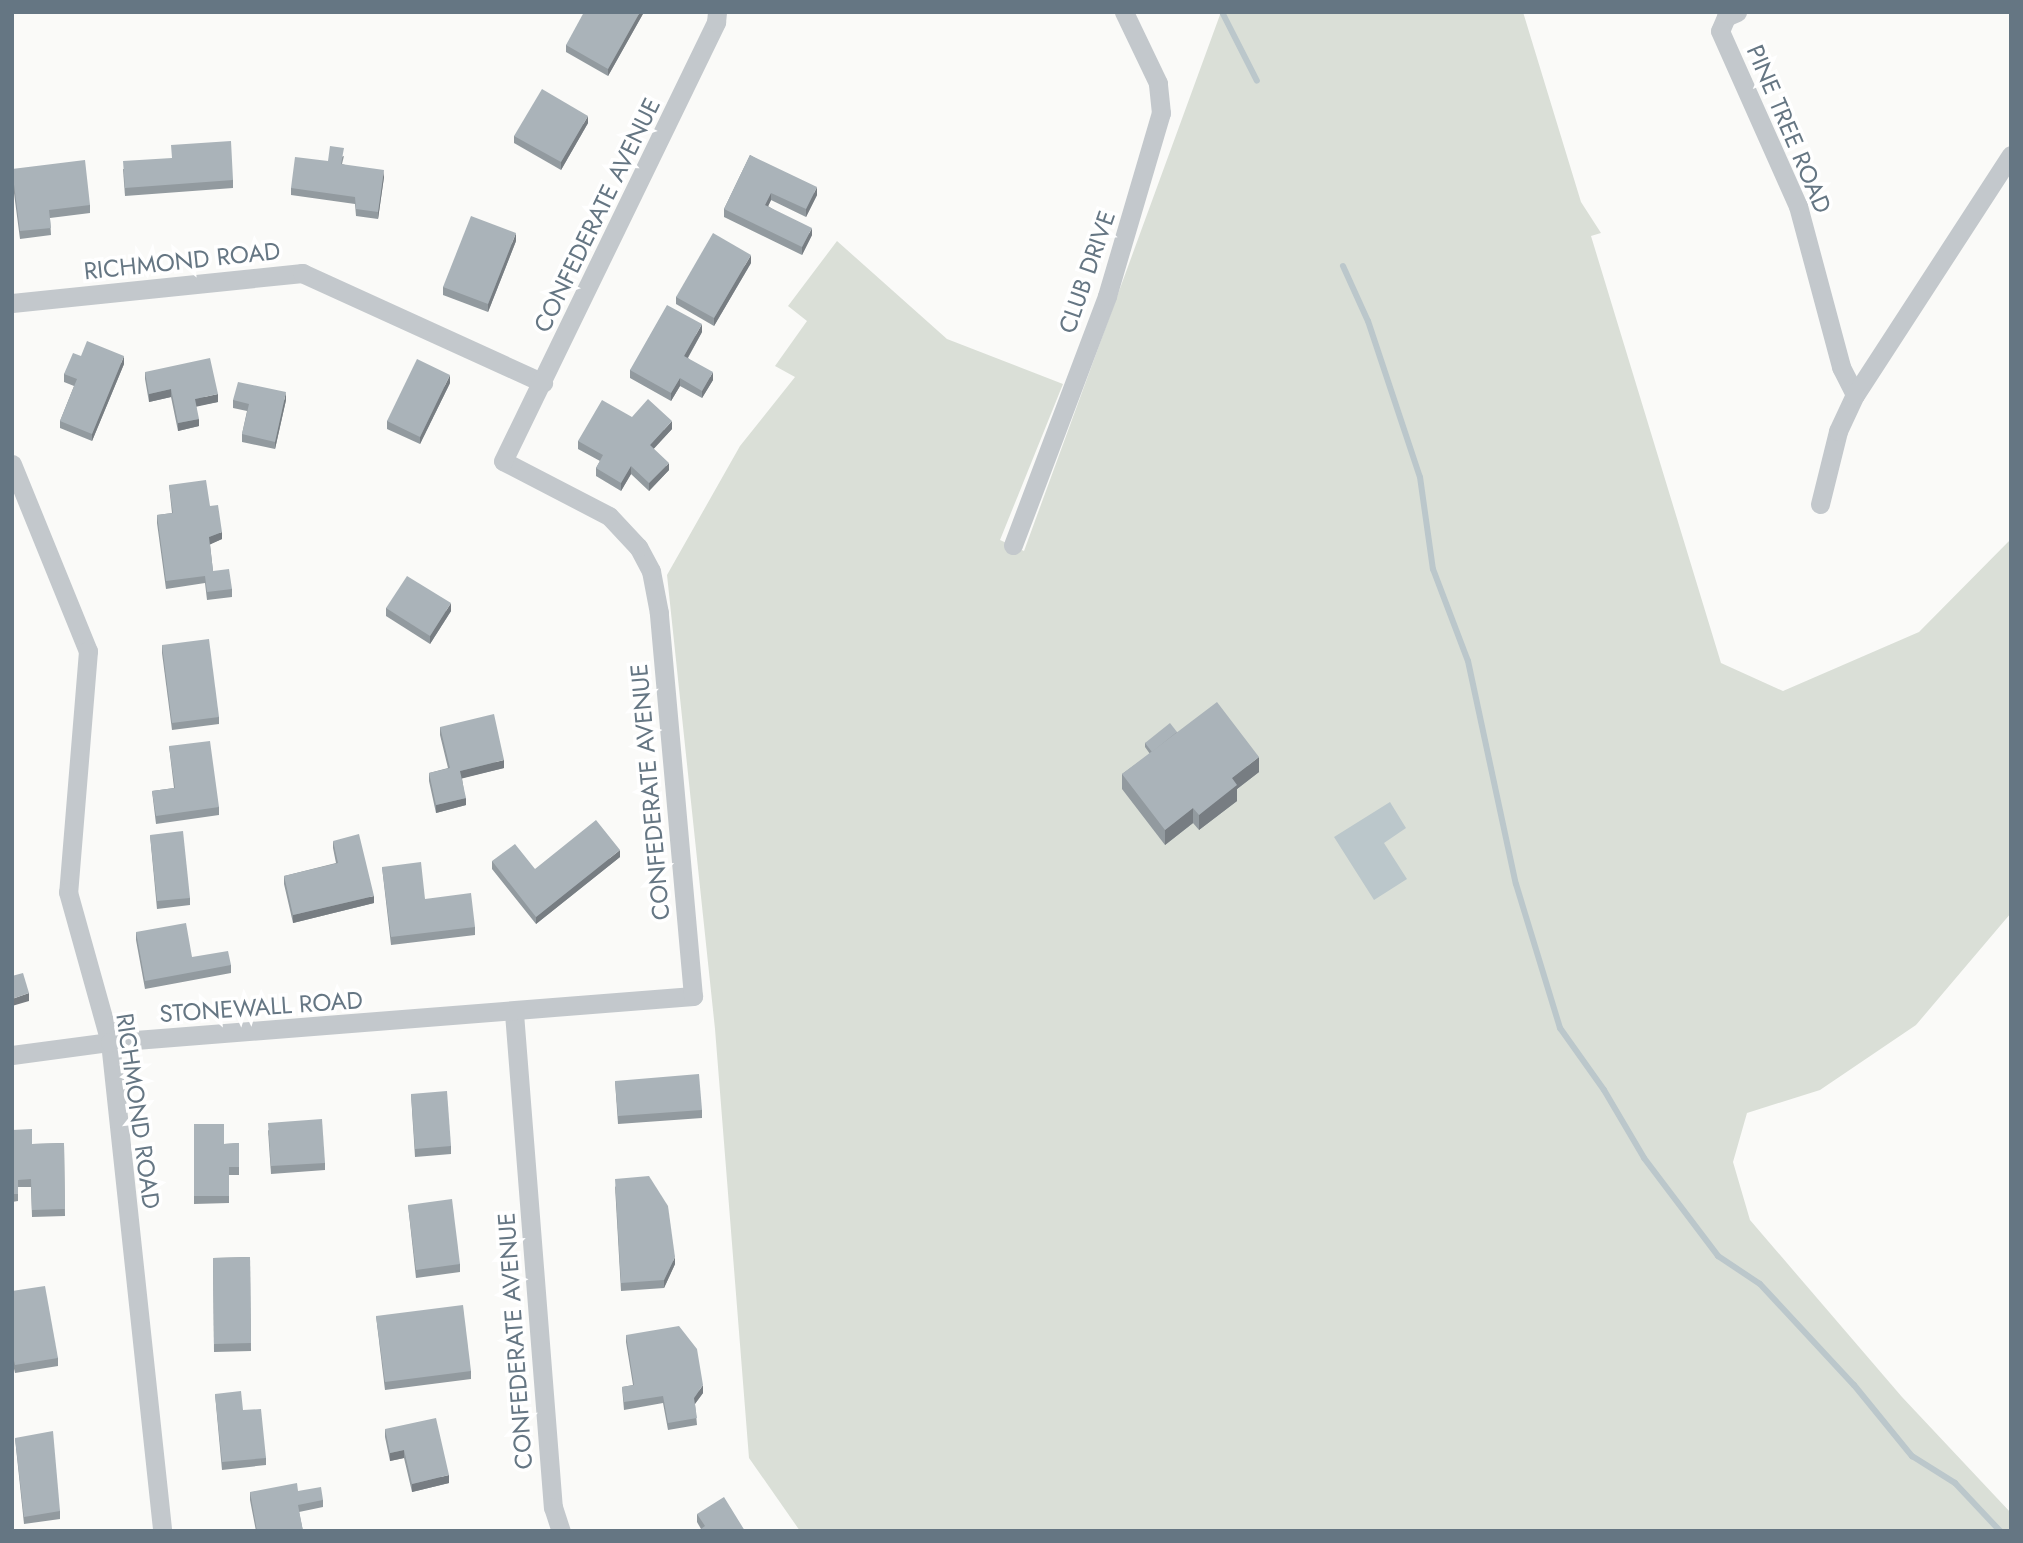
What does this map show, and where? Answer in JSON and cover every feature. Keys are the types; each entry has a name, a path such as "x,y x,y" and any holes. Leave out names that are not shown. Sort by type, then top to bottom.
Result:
{"street":[{"name":"CONFEDERATE AVENUE","path":"561,1531 553,1507 514,1013 693,996 654,583 638,547 609,516 503,461 716,22 716,12"},
{"name":"CLUB DRIVE","path":"1013,545 1107,296 1161,113 1158,83 1124,12"},
{"name":"PINE TREE ROAD","path":"1737,12 1726,17 1720,31 1798,206 1841,367 1855,395"},
{"path":"1820,504 1838,431 1855,395 2011,155"},
{"name":"RICHMOND ROAD","path":"12,303 302,273 543,383"},
{"name":"RICHMOND ROAD","path":"12,464 88,651 68,892 110,1042 162,1531"},
{"name":"STONEWALL ROAD","path":"12,1055 110,1042 514,1013"}],"shaded area":[{"path":"1221,12 1523,12 1581,202 1601,233 1591,236 1721,663 1783,691 1919,632 2011,539 2011,913 1916,1025 1820,1090 1747,1113 1733,1162 1750,1220 1902,1397 2011,1513 2011,1531 800,1531 749,1458 715,1029 667,575 740,446 795,377 775,366 807,321 788,306 837,241 947,339 1063,384 1000,540 1024,551"},
{"path":"1390,802 1406,828 1384,843 1407,879 1374,900 1334,837"}],"building":[{"path":"584,12 640,12 608,69 566,45"},
{"path":"542,89 588,116 561,162 514,136"},
{"path":"231,141 233,180 125,188 123,161 172,158 171,145"},
{"path":"330,146 344,148 341,164 384,170 378,212 356,209 355,197 291,188 295,157 328,161"},
{"path":"750,155 817,187 806,209 771,193 765,205 812,228 802,247 724,209"},
{"path":"85,160 90,205 49,210 51,228 20,231 12,169"},
{"path":"471,216 516,233 488,304 443,287"},
{"path":"713,233 751,255 714,318 676,297"},
{"path":"667,305 702,324 684,356 713,372 702,391 680,378 671,393 630,370"},
{"path":"87,341 124,356 92,434 60,421 77,379 64,374 73,353 81,356"},
{"path":"210,358 218,394 195,399 199,419 178,423 171,389 149,394 145,372"},
{"path":"417,359 450,375 420,437 387,421"},
{"path":"238,382 286,392 275,442 242,434 249,404 233,400"},
{"path":"648,399 672,421 650,445 669,463 649,483 631,466 621,483 596,468 603,455 578,441 602,400 632,417"},
{"path":"206,480 210,506 218,505 222,532 209,537 213,571 229,569 232,589 207,592 205,576 166,581 157,515 173,513 169,485"},
{"path":"407,576 451,603 430,636 386,608"},
{"path":"209,639 219,717 172,723 162,645"},
{"path":"1217,702 1259,757 1232,778 1237,785 1199,815 1193,808 1165,830 1122,774"},
{"path":"494,714 504,760 460,771 466,798 436,805 429,773 450,768 440,727"},
{"path":"1170,723 1177,732 1152,752 1145,743"},
{"path":"210,741 219,807 156,816 152,791 175,788 169,746"},
{"path":"596,820 620,850 536,917 492,861 515,844 535,869"},
{"path":"183,831 190,898 157,901 150,835"},
{"path":"359,834 374,896 293,915 284,876 338,863 333,841"},
{"path":"421,862 425,899 471,893 475,927 391,937 382,867"},
{"path":"186,923 192,957 228,951 231,965 145,981 136,932"},
{"path":"23,973 29,993 12,999 12,976"},
{"path":"699,1074 702,1110 618,1116 615,1081"},
{"path":"447,1091 451,1146 415,1149 411,1094"},
{"path":"322,1119 325,1163 271,1166 268,1123"},
{"path":"194,1124 224,1124 224,1144 239,1143 239,1167 229,1167 229,1196 194,1196"},
{"path":"32,1129 32,1144 64,1143 65,1209 32,1210 31,1179 18,1180 18,1194 12,1194 12,1130"},
{"path":"649,1176 668,1206 675,1257 664,1280 621,1283 615,1179"},
{"path":"452,1199 460,1264 416,1270 408,1205"},
{"path":"250,1257 251,1343 214,1344 213,1258"},
{"path":"45,1286 58,1358 15,1365 12,1352 12,1291"},
{"path":"463,1305 471,1371 385,1382 376,1316"},
{"path":"679,1326 697,1349 703,1385 694,1398 697,1418 668,1423 663,1396 624,1402 622,1387 634,1385 626,1335"},
{"path":"241,1391 243,1410 261,1409 266,1458 222,1462 215,1394"},
{"path":"436,1418 449,1475 412,1484 404,1450 390,1453 385,1429"},
{"path":"53,1431 60,1511 24,1517 15,1438"},
{"path":"297,1483 298,1491 321,1487 323,1500 298,1505 303,1531 257,1531 250,1492"},
{"path":"724,1497 745,1531 698,1531 705,1526 697,1514"}],"waterway":[{"path":"1222,12 1257,81"},
{"path":"1343,266 1368,321 1420,477 1433,569 1468,661 1516,884 1560,1028 1604,1090 1644,1158 1718,1256 1760,1284 1854,1385 1912,1456 1955,1483 2000,1531"}]}
